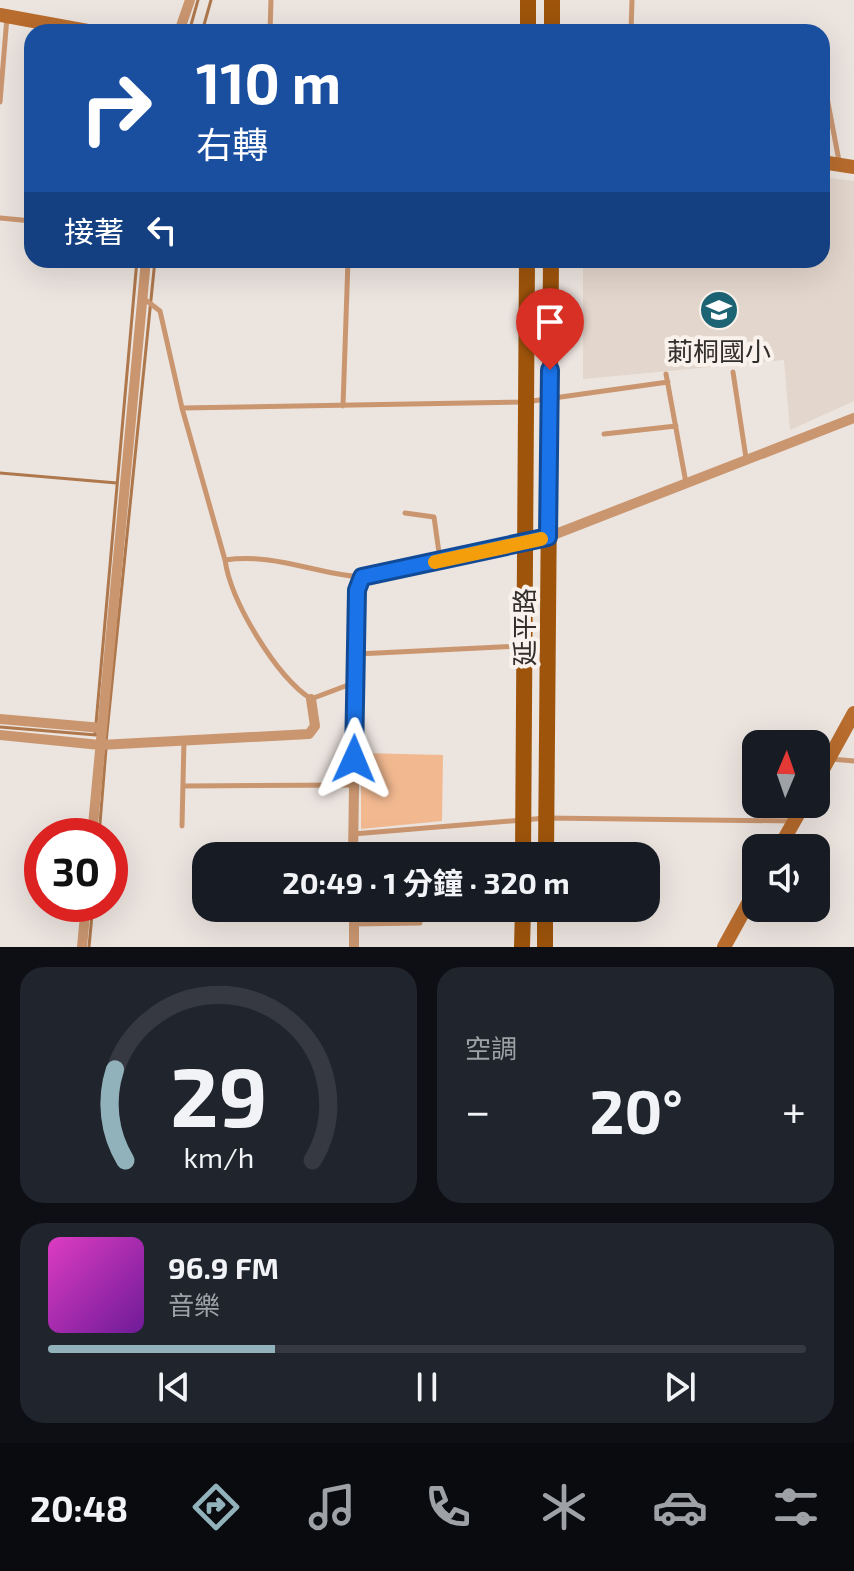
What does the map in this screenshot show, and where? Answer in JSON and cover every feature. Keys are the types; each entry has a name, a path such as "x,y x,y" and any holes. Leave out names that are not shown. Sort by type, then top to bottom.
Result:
{"main road":[{"path":"528,0 528,24"},
{"path":"552,0 552,24"},
{"name":"延平路","path":"523,842 527,268"},
{"name":"延平路","path":"546,842 551,268"},
{"path":"522,947 523,922"},
{"path":"545,922 545,947"}],"street":[{"path":"182,24 190,0"},
{"path":"3,16 48,24"},
{"path":"94,818 145,268"},
{"path":"353,842 357,590 362,577 548,537 854,418"},
{"path":"0,735 100,745 309,734 315,726 311,699"},
{"path":"830,758 854,713"},
{"path":"0,719 102,728"},
{"path":"787,834 796,818"},
{"path":"724,947 742,914"},
{"path":"82,947 84,922"},
{"path":"354,924 354,947"}],"lane":[{"path":"270,24 271,0"},
{"path":"631,24 632,0"},
{"path":"0,102 3,16"},
{"path":"830,101 847,166"},
{"path":"0,218 24,220"},
{"path":"343,406 348,268"},
{"path":"142,298 160,311 182,408 225,560 228,582 296,690 311,699 356,682"},
{"path":"733,372 747,462"},
{"path":"666,374 686,485"},
{"path":"182,408 525,402 668,382"},
{"path":"604,434 676,426"},
{"path":"405,513 434,517 440,561"},
{"path":"225,560 265,557 322,572 362,577"},
{"path":"357,654 524,646"},
{"path":"182,826 184,739"},
{"path":"830,758 854,761"},
{"path":"183,786 353,785"},
{"path":"353,834 546,818 794,821"},
{"path":"354,924 420,923"}],"shaded area":[{"name":"莿桐國小","path":"830,178 854,181 854,401 790,430 784,360 583,379 583,268 830,268"},
{"path":"361,753 443,755 442,821 361,829"}],"waterway":[{"path":"191,24 198,0"},
{"path":"204,24 211,0"},
{"path":"95,735 136,268"},
{"path":"106,742 154,268"},
{"path":"0,473 117,483"},
{"path":"0,727 96,735"},
{"path":"100,818 106,749"},
{"path":"89,947 91,922"}],"slow traffic":[{"path":"435,562 541,539"}],"place":[{"name":"莿桐國小","path":"719,310"}],"route":[{"path":"354,759 357,590 362,577 548,537 550,370"}]}
